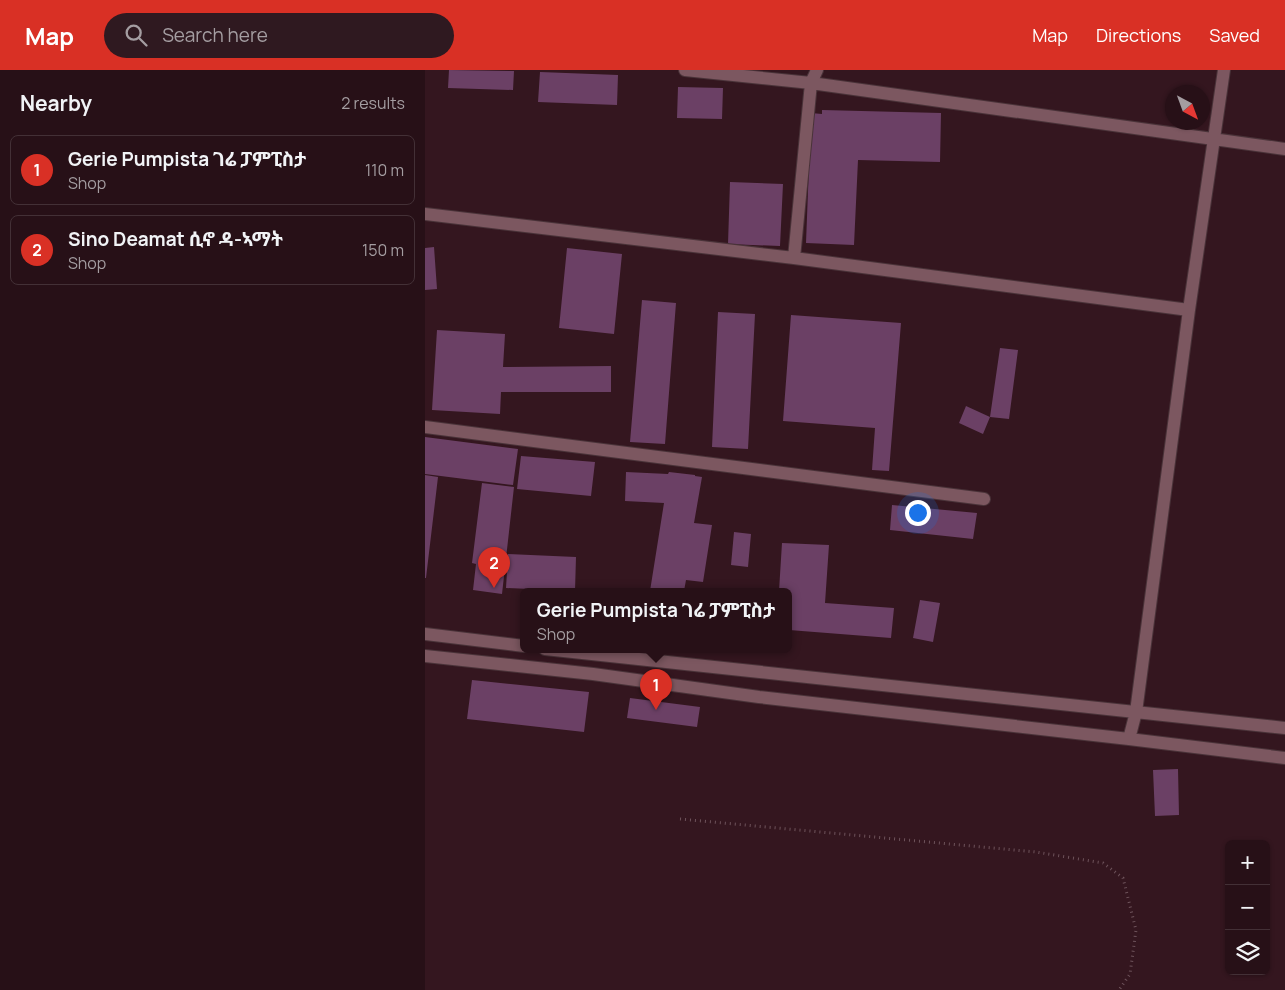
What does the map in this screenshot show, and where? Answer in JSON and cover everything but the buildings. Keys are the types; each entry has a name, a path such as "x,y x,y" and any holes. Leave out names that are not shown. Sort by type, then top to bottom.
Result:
{"street":[{"path":"685,70 811,83 1285,149"},
{"path":"795,258 811,83 817,70"},
{"path":"1129,738 1136,712 1189,310 1224,70"},
{"path":"425,214 795,258 1189,310"},
{"path":"425,427 984,499"},
{"path":"425,634 520,646"},
{"path":"443,658 449,637"},
{"path":"583,653 1285,728"},
{"path":"425,656 593,674 759,697 1129,738 1285,758"}],"path":[{"path":"681,819 1036,852 1103,863 1123,878 1136,930 1130,974 1119,990"}],"place":[{"name":"Sino Deamat ሲኖ ዳ-ኣማት","path":"494,588"},
{"name":"Gerie Pumpista ገሬ ፓምፒስታ","path":"656,710"}]}
